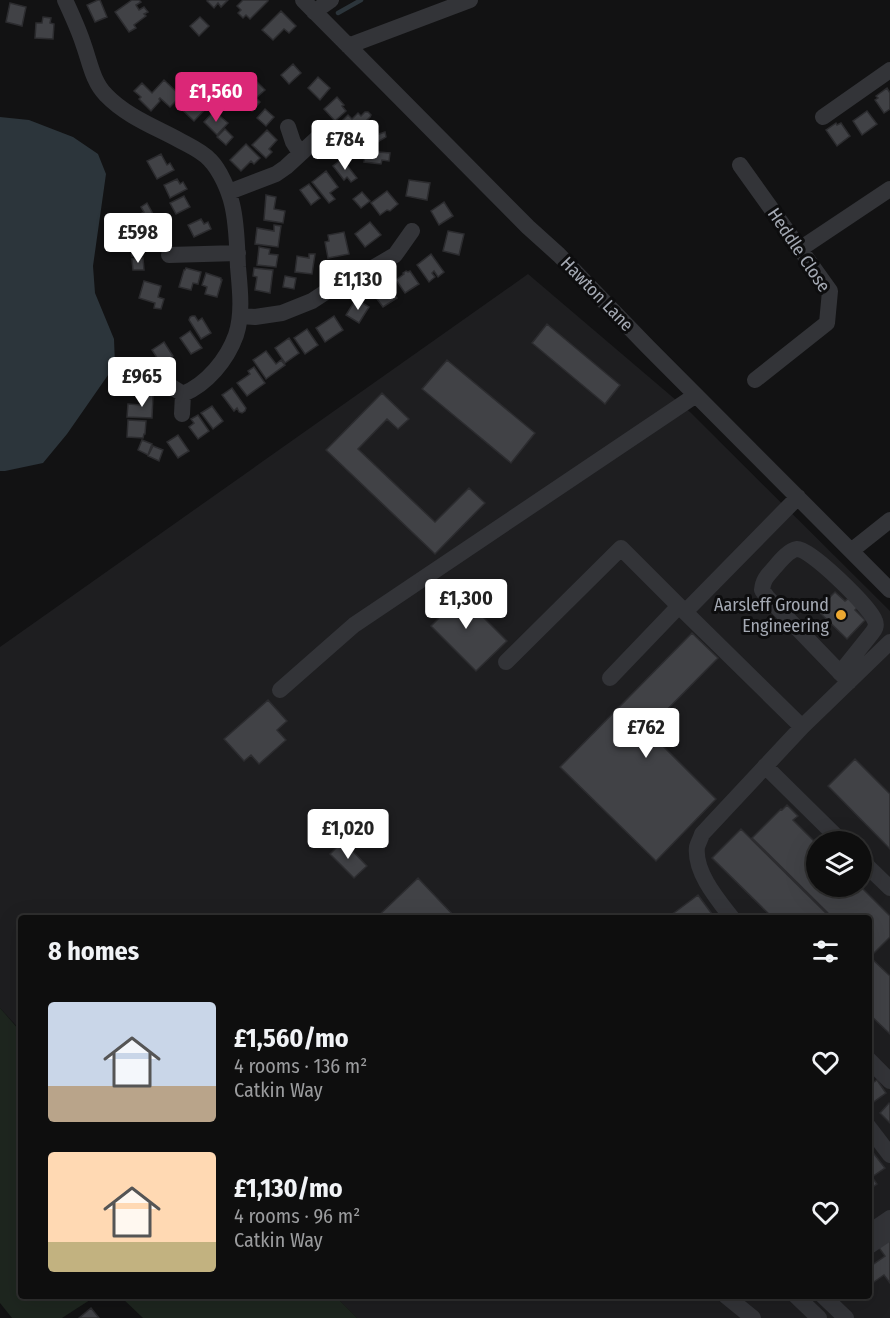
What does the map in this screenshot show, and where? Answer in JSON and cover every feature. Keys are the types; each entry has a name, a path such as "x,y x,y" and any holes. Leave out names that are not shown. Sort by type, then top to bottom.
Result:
{"street":[{"path":"65,0 95,81 105,95 138,118 204,155 215,166 229,192 238,253 240,316 236,336 213,374 195,389 183,394"},
{"path":"309,6 331,0"},
{"path":"348,46 470,0"},
{"name":"Hawton Lane","path":"309,6 890,590"},
{"path":"823,117 890,70"},
{"path":"288,127 300,153"},
{"path":"229,192 276,174 324,132"},
{"name":"Heddle Close","path":"740,165 831,291 827,323 755,380"},
{"path":"800,249 890,189"},
{"path":"240,316 282,314 312,301 341,282 395,255 412,231"},
{"path":"169,255 238,253"},
{"path":"159,379 183,394"},
{"path":"182,414 183,394"},
{"path":"280,690 354,625 696,395"},
{"path":"610,678 798,497"},
{"path":"851,551 890,520"},
{"path":"506,662 621,548 802,727"},
{"path":"730,915 707,884 699,864 697,847 702,834 802,727 844,677 876,626 869,609 861,601 805,550 797,549 789,553 762,582 762,590 766,597 844,677"},
{"path":"844,677 890,642"},
{"path":"765,766 831,831"},
{"path":"872,871 890,888"},
{"path":"872,1063 890,1081"},
{"path":"872,1131 890,1155"},
{"path":"872,1230 890,1218"},
{"path":"872,1245 890,1232"},
{"path":"730,1299 753,1318"},
{"path":"799,1299 819,1318"},
{"path":"825,1299 846,1318"}],"shaded area":[{"path":"0,117 29,120 73,137 98,154 106,174 93,266 95,293 114,339 115,365 67,434 43,463 5,471 0,471"},
{"path":"528,274 690,412 890,611 890,1318 357,1318 338,1299 872,1299 872,915 18,915 18,1028 0,1008 0,647"},
{"path":"0,1008 18,1029 18,1299 91,1299 62,1318 12,1318 0,1303"},
{"path":"123,1299 338,1299 357,1318 143,1318"}],"building":[{"path":"98,0 107,17 95,22 87,5"},
{"path":"132,0 139,0 141,2 136,5 139,10 144,7 148,12 134,25 136,28 129,32 115,12"},
{"path":"228,0 221,7 218,3 214,8 207,1"},
{"path":"243,0 268,1 250,19 246,15 243,18 238,13 241,10 237,6"},
{"path":"10,3 26,7 22,26 6,22"},
{"path":"281,11 296,26 289,33 284,29 273,40 262,30"},
{"path":"43,17 51,18 50,23 54,24 53,39 35,38 36,23 42,23"},
{"path":"200,17 209,26 199,36 190,26"},
{"path":"293,64 301,73 289,84 281,75"},
{"path":"318,77 330,88 320,100 308,88"},
{"path":"254,79 265,90 256,98 260,102 252,111 237,95"},
{"path":"164,80 181,96 170,107 160,98 151,111 134,91 142,83 152,93"},
{"path":"887,88 890,93 890,109 884,113 875,100 878,98 876,96"},
{"path":"190,90 200,104 206,97 212,102 194,121 176,104"},
{"path":"337,97 346,111 335,121 324,109"},
{"path":"265,109 274,117 266,126 257,118"},
{"path":"214,111 228,123 217,135 204,122"},
{"path":"867,111 877,124 862,135 853,121"},
{"path":"365,112 371,115 370,117 354,133 342,121 348,115 352,119 358,113 361,116"},
{"path":"836,123 837,125 841,123 850,136 837,146 826,130"},
{"path":"225,129 233,137 226,145 217,137"},
{"path":"267,130 277,140 269,149 272,152 266,158 252,145"},
{"path":"367,130 369,134 377,130 379,134 385,132 386,137 366,149 357,135"},
{"path":"246,144 260,158 254,164 251,161 241,171 230,160"},
{"path":"366,151 390,153 389,161 382,160 381,164 364,162"},
{"path":"161,154 167,165 170,163 174,170 157,179 147,161"},
{"path":"342,159 357,178 351,182 347,177 344,180 333,166"},
{"path":"326,171 338,187 330,193 335,199 329,203 312,182"},
{"path":"177,179 180,184 183,182 187,189 170,198 164,185"},
{"path":"409,180 430,183 427,200 406,196"},
{"path":"309,184 320,198 311,205 300,190"},
{"path":"387,191 398,204 390,211 387,210 380,215 371,203"},
{"path":"362,192 370,201 361,208 353,199"},
{"path":"266,195 276,197 274,209 285,211 283,223 264,220"},
{"path":"184,196 190,207 176,214 170,203"},
{"path":"444,202 453,216 439,225 431,211"},
{"path":"147,203 153,214 148,217 153,227 138,235 129,221 144,212 141,207"},
{"path":"201,219 204,224 208,222 211,229 194,237 188,225"},
{"path":"370,222 381,235 365,247 355,234"},
{"path":"274,225 281,226 278,247 255,244 257,228 274,231"},
{"path":"448,231 464,234 459,255 443,251"},
{"path":"344,232 349,254 328,258 325,242 329,241 328,235"},
{"path":"142,244 143,255 132,256 131,245"},
{"path":"259,247 270,249 269,254 278,255 276,267 257,265"},
{"path":"309,254 315,254 312,274 295,272 297,256 309,258"},
{"path":"431,254 444,272 438,277 434,271 432,273 435,277 429,282 417,265"},
{"path":"143,258 144,270 133,270 132,259"},
{"path":"186,268 201,272 198,284 193,283 191,290 179,287"},
{"path":"254,268 273,270 270,293 255,290 257,277 253,276"},
{"path":"406,271 410,271 419,284 405,293 396,280"},
{"path":"206,273 222,280 217,297 205,294 207,287 202,285"},
{"path":"285,276 296,278 294,289 283,287"},
{"path":"144,281 161,286 158,297 164,299 161,309 154,308 155,303 139,298"},
{"path":"384,285 388,285 397,298 383,307 374,295"},
{"path":"356,299 369,307 359,323 346,315"},
{"path":"195,316 198,321 202,318 211,333 201,339 189,320"},
{"path":"334,316 343,330 325,342 316,328"},
{"path":"547,324 620,385 605,404 532,343"},
{"path":"307,329 318,345 305,354 294,338"},
{"path":"190,331 202,348 191,354 180,338"},
{"path":"289,338 299,353 285,363 275,348"},
{"path":"164,342 173,356 161,364 152,350"},
{"path":"266,351 276,364 281,360 285,365 266,379 253,360"},
{"path":"447,360 535,433 511,463 422,389"},
{"path":"254,367 265,383 247,396 237,383 250,374 248,371"},
{"path":"232,388 246,408 242,413 237,408 234,411 222,395"},
{"path":"382,393 409,419 398,429 387,419 358,449 435,522 469,488 485,503 435,554 326,450"},
{"path":"143,394 153,395 152,418 127,417 128,404 142,405"},
{"path":"212,406 223,421 213,429 201,413"},
{"path":"198,415 209,431 198,439 189,427 194,423 191,419"},
{"path":"128,420 146,421 143,438 127,437"},
{"path":"178,435 189,451 178,458 167,442"},
{"path":"142,440 152,444 148,455 138,450"},
{"path":"153,446 163,450 159,461 148,456"},
{"path":"453,587 507,641 476,671 431,626 438,619 430,610"},
{"name":"Aarsleff Ground Engineering","path":"835,592 845,601 849,598 858,607 855,610 865,620 847,639 817,610"},
{"path":"692,633 718,658 647,730 716,799 656,861 560,767"},
{"path":"268,700 287,721 277,730 286,740 259,764 251,755 244,761 224,739"},
{"path":"855,759 890,794 890,849 828,786"},
{"path":"787,805 798,816 793,820 806,833 806,891 752,838"},
{"path":"741,829 806,893 806,897 810,897 828,915 770,915 712,858"},
{"path":"343,841 367,866 354,878 330,854"},
{"path":"418,878 453,915 379,915"},
{"path":"698,895 713,915 671,915"},
{"path":"812,897 871,897 890,916 890,937 872,955 872,915 830,915"},
{"path":"872,959 890,976 890,1034 872,1017"},
{"path":"877,1080 886,1093 872,1103 872,1083"},
{"path":"890,1104 890,1123 880,1113"},
{"path":"872,1151 885,1168 872,1177"},
{"path":"872,1177 877,1184 872,1187"},
{"path":"890,1236 890,1283 884,1275 872,1283 872,1265 885,1256 877,1245"},
{"path":"91,1308 99,1318 79,1318"}],"waterway":[{"path":"338,13 361,0"}],"place":[{"name":"Aarsleff Ground Engineering","path":"841,615"}]}
